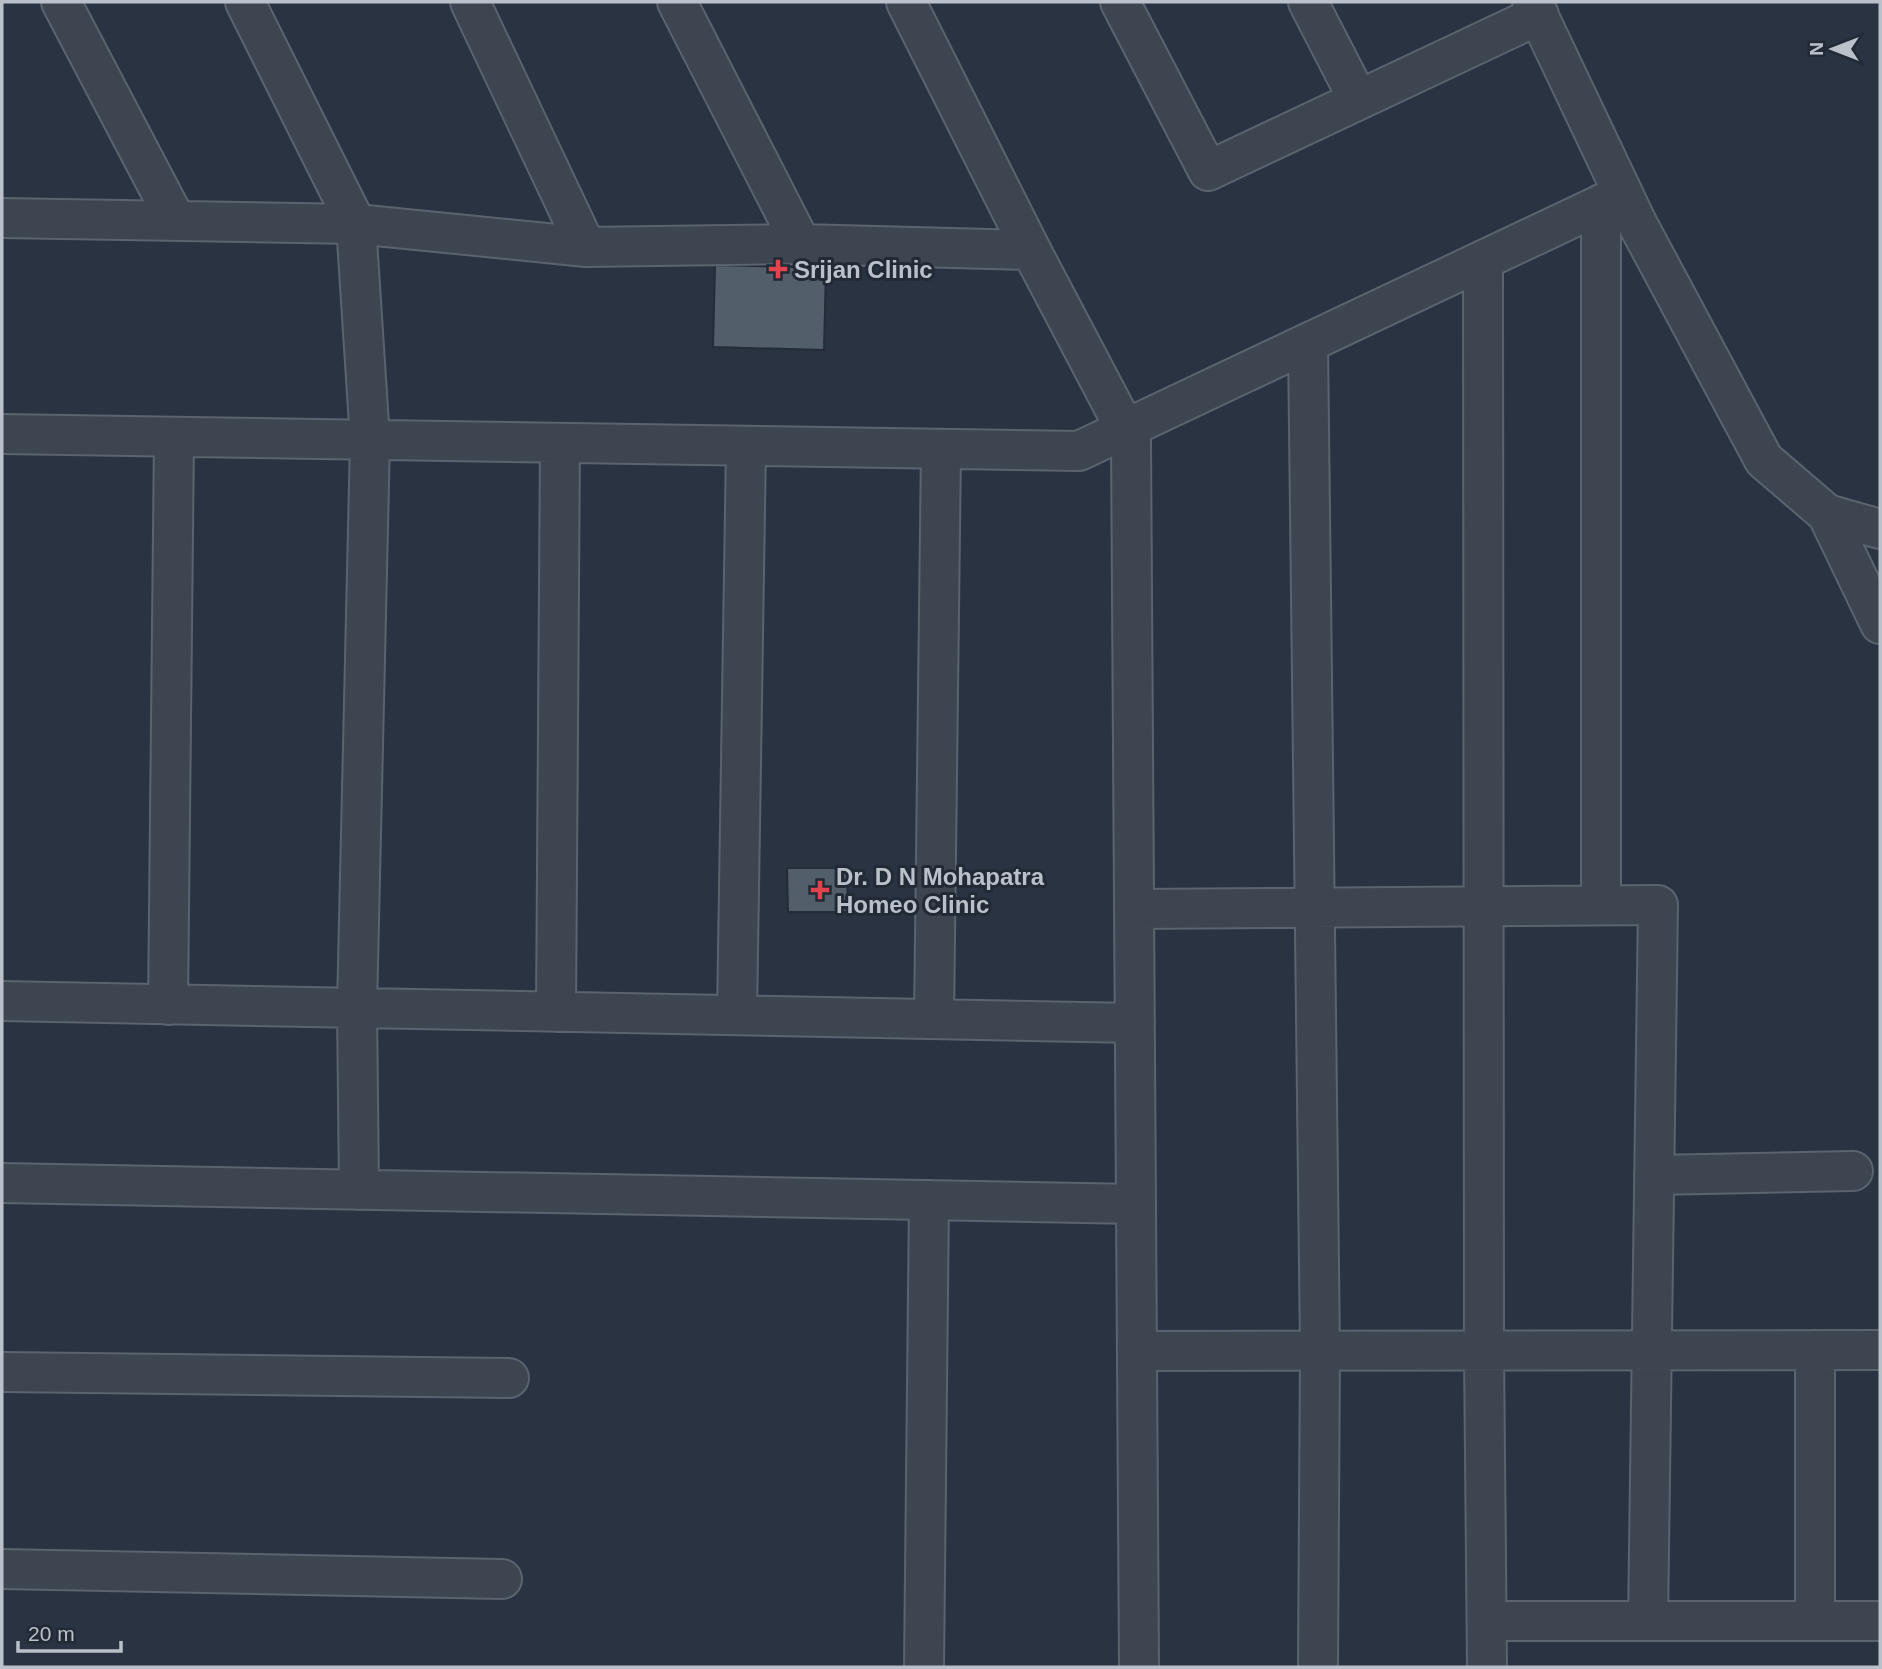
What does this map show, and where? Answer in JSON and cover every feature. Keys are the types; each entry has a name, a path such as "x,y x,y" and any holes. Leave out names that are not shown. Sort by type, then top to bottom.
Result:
{"street":[{"path":"61,2 176,221"},
{"path":"245,2 356,224 370,440 357,1008 359,1190"},
{"path":"470,2 586,247"},
{"path":"677,2 801,244"},
{"path":"906,2 1031,250 1131,440 1139,1667"},
{"path":"1120,2 1208,171 1358,99 1547,14 1612,199 1764,460 1827,514 1880,624"},
{"path":"1308,2 1358,99"},
{"path":"2,434 1079,451 1612,199"},
{"path":"1601,905 1612,199"},
{"path":"2,218 356,224 586,247 801,244 1031,250"},
{"path":"1483,260 1487,1667"},
{"path":"1308,344 1320,1350 1318,1667"},
{"path":"168,1005 174,437"},
{"path":"556,1012 560,443"},
{"path":"737,1015 746,446"},
{"path":"934,1019 940,449"},
{"path":"1827,514 1880,530"},
{"path":"1134,909 1658,905 1648,1621"},
{"path":"2,1001 1135,1023"},
{"path":"1654,1175 1853,1171"},
{"path":"2,1184 1136,1204"},
{"path":"924,1667 929,1200"},
{"path":"1815,1350 1815,1621"},
{"path":"1137,1351 1880,1350"},
{"path":"2,1372 509,1378"},
{"path":"2,1569 502,1579"},
{"path":"1487,1621 1880,1621"}],"building":[{"path":"715,265 826,268 824,350 713,347"},
{"path":"787,868 847,868 848,912 788,912"}],"place":[{"name":"Srijan Clinic","path":"778,269"},
{"name":"Dr. D N Mohapatra Homeo Clinic","path":"820,890"}]}
